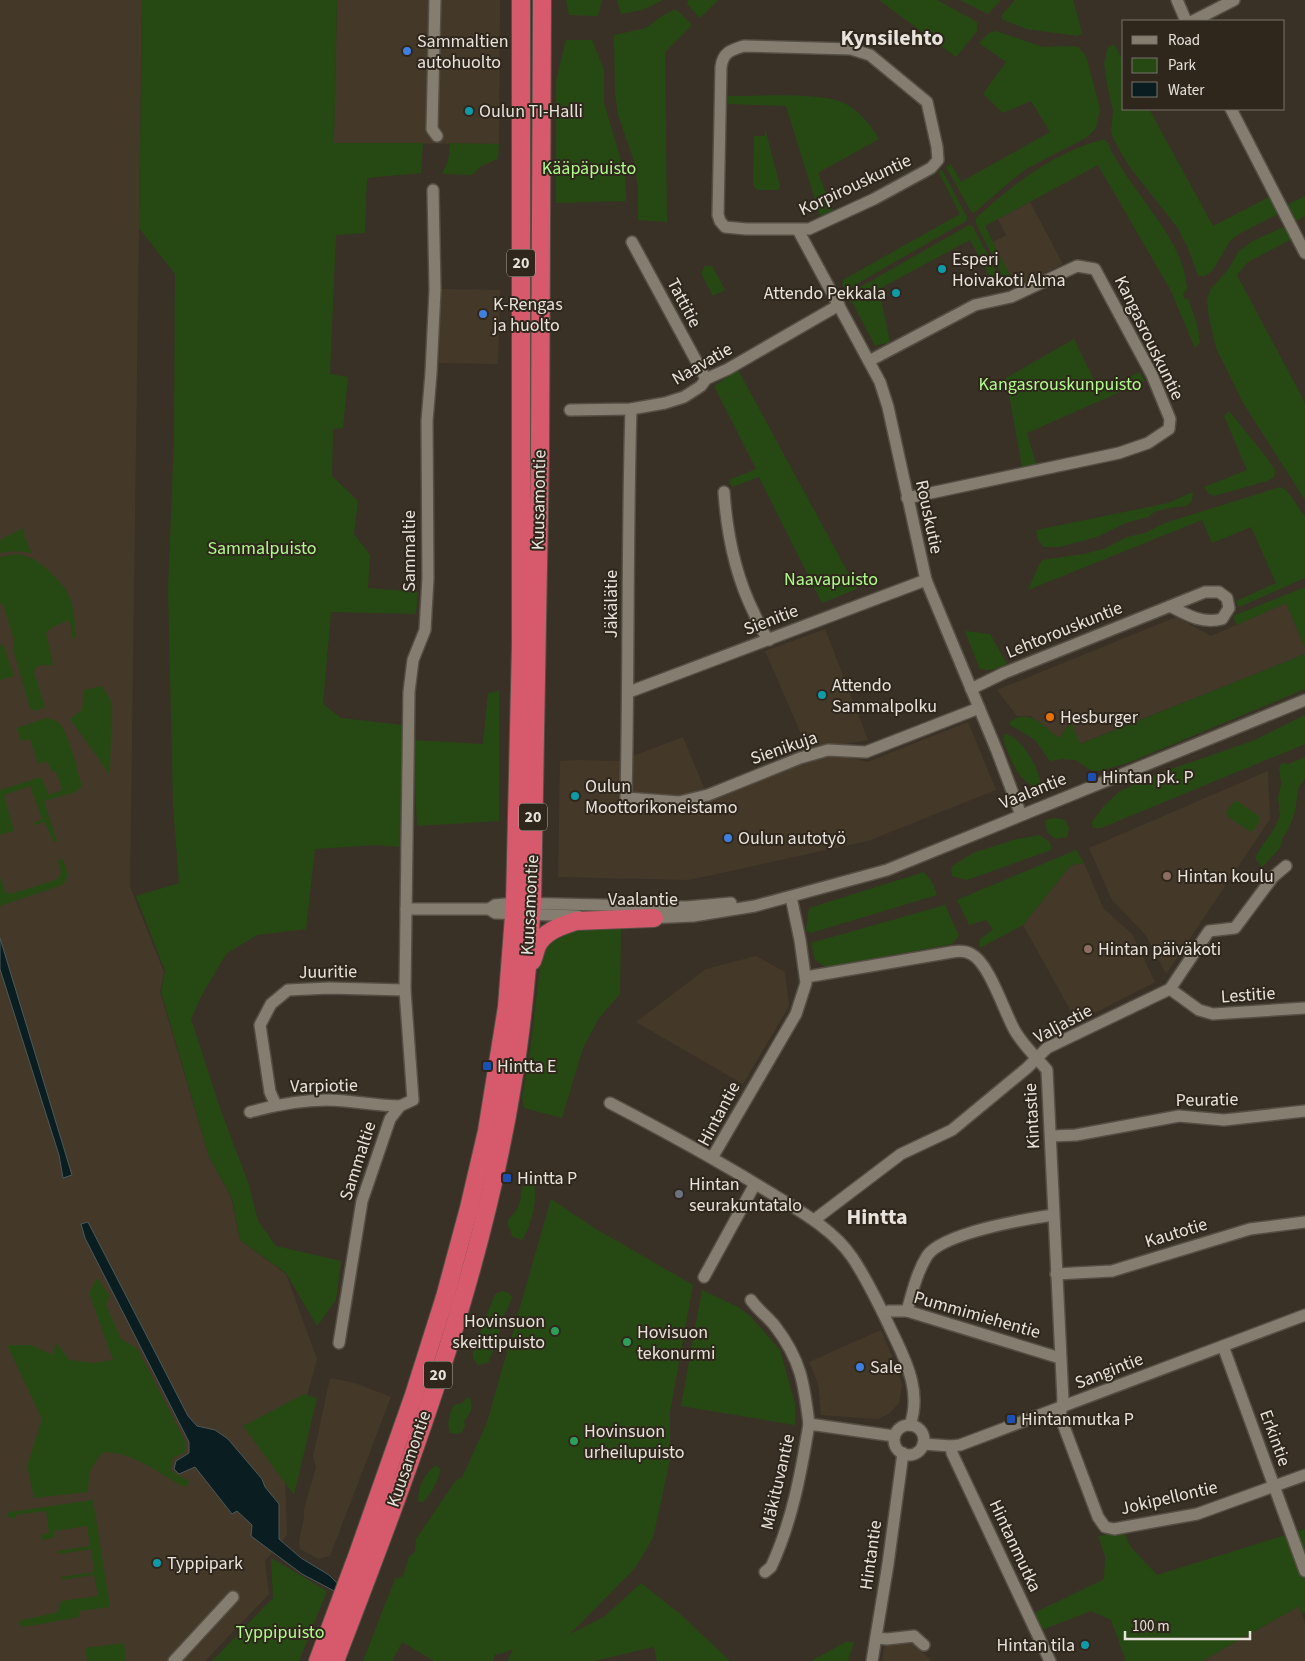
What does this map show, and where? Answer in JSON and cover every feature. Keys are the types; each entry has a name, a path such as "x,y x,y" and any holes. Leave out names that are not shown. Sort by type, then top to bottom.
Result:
{"highway":[{"name":"Kuusamontie","path":"335,1661 375,1558 427,1409 451,1336 480,1234 495,1176 514,1080 527,971 523,909 521,644 521,0"},
{"name":"Kuusamontie","path":"318,1661 414,1395 445,1297 487,1132 523,909 540,453 542,0"},
{"path":"527,971 538,946 553,929 576,920 654,918"}],"street":[{"path":"435,0 432,129 437,136"},
{"path":"1177,0 1186,20"},
{"path":"1195,20 1234,0"},
{"name":"Korpirouskuntie","path":"754,46 862,52 870,55 921,95 929,106 938,147 938,160 931,168 874,199 809,229 798,230 725,228 720,221 718,215 720,67 726,52 735,48 754,46"},
{"path":"1232,110 1305,253"},
{"name":"Sammaltie","path":"339,1343 362,1201 390,1119 400,1106 413,1100 406,990 409,692 413,660 425,630 428,578 427,421 435,290 433,190"},
{"name":"Rouskutie","path":"798,230 880,382 888,407 926,580 1021,815"},
{"name":"Tattitie","path":"632,242 706,379"},
{"name":"Kangasrouskuntie","path":"869,361 976,304 1011,297 1077,266 1095,269 1152,375 1170,419 1169,429 1148,443 1119,452 907,498"},
{"name":"Naavatie","path":"570,410 631,409 684,397 701,386 706,379 728,369 839,305"},
{"name":"Jäkälätie","path":"626,798 628,518 631,409"},
{"path":"724,492 726,526 733,558 747,598 764,634 769,640"},
{"name":"Sienitie","path":"628,692 926,580"},
{"name":"Lehtorouskuntie","path":"971,689 1004,673 1170,606"},
{"name":"Vaalantie","path":"523,909 654,918 693,916 755,906 791,897 888,870 1305,700"},
{"name":"Sienikuja","path":"626,798 679,802 708,795 800,758 828,750 866,752 979,708"},
{"path":"1170,989 1209,931 1234,928 1274,877 1286,866"},
{"name":"Hintantie","path":"791,897 806,977 805,989 796,1014 712,1158 814,1220 834,1236 852,1256 884,1314 907,1363 914,1388 910,1425"},
{"name":"Vaalantie","path":"523,909 686,906 750,900 770,901"},
{"path":"406,909 489,910 495,905 523,909"},
{"name":"Kintastie","path":"806,977 952,952 962,951 972,954 981,963 1001,998 1014,1029 1026,1048 1047,1070 1052,1136 1053,1215 1062,1407"},
{"name":"Juuritie","path":"276,1105 270,1092 260,1025 271,1004 288,990 329,988 406,990"},
{"name":"Lestitie","path":"1170,989 1198,1010 1212,1014 1305,1008"},
{"name":"Valjastie","path":"814,1220 901,1154 952,1130 1027,1068 1047,1048 1170,989"},
{"name":"Varpiotie","path":"250,1112 276,1105 327,1100 400,1106"},
{"path":"610,1103 712,1158"},
{"name":"Peuratie","path":"1052,1136 1076,1135 1179,1116 1224,1120 1305,1112"},
{"path":"704,1276 754,1184"},
{"path":"907,1310 912,1291 927,1255 938,1246 953,1239 1016,1220 1053,1215"},
{"name":"Kautotie","path":"1056,1274 1112,1271 1250,1229 1305,1222"},
{"name":"Mäkituvantie","path":"751,1300 787,1343 803,1378 809,1424 800,1478 791,1516 771,1567 765,1572"},
{"name":"Pummimiehentie","path":"884,1314 889,1311 907,1310 1060,1358"},
{"name":"Sangintie","path":"923,1444 960,1445 1305,1316"},
{"name":"Erkintie","path":"1223,1346 1305,1571"},
{"name":"Jokipellontie","path":"1062,1407 1060,1416 1098,1517 1105,1527 1114,1529 1197,1514 1305,1475"},
{"name":"Mäkituvantie","path":"809,1424 894,1436"},
{"path":"910,1425 917,1427 924,1438 920,1450 916,1453 908,1454 903,1453 896,1446 894,1436 900,1427 910,1425"},
{"name":"Hintanmutka","path":"951,1446 952,1453 1050,1661"},
{"name":"Hintantie","path":"872,1661 888,1564 903,1453"},
{"path":"174,1661 233,1597"},
{"path":"876,1638 887,1639 914,1636 924,1645"}],"shaded area":[{"path":"0,0 142,0 130,887 164,972 160,992 209,1157 231,1197 240,1240 286,1274 317,1359 285,1474 287,1535 265,1561 269,1594 205,1661 0,1661"},
{"path":"337,0 500,0 499,144 334,143"},
{"path":"1030,202 1063,264 1016,288 993,242 1006,235 998,219"},
{"path":"441,289 500,290 498,364 439,363"},
{"path":"1286,603 1305,648 1305,654 1079,744 1070,723 1059,738 1031,716 1017,716 997,690 1176,617 1211,636"},
{"path":"825,629 868,740 794,753 802,736 765,651"},
{"path":"968,722 996,790 868,841 689,880 558,877 560,761 620,761 683,737 710,802 817,758 829,755 842,755 867,762"},
{"name":"Hintan koulu","path":"1268,771 1270,819 1166,974 1146,935 1112,900 1089,848"},
{"name":"Hintan päiväkoti","path":"1084,863 1103,908 1132,934 1155,982 1077,1022 1023,925 1071,865"},
{"path":"756,956 785,972 789,1006 743,1084 636,1022 706,969"},
{"path":"881,1330 897,1368 902,1386 899,1403 890,1413 878,1419 821,1415 818,1383 809,1362"},
{"path":"330,1378 355,1383 391,1397 330,1556 319,1559 300,1549 299,1541 304,1509 316,1467 313,1457"},
{"path":"1299,1606 1305,1623 1305,1661 1202,1661"},
{"path":"910,1640 931,1661 882,1661 885,1644"}],"green space":[{"name":"Sammalpuisto","path":"142,0 337,0 334,143 423,143 421,173 367,178 365,233 336,235 330,374 348,377 343,428 333,429 332,476 358,501 354,534 370,555 368,588 418,592 416,614 331,612 323,704 341,718 402,725 400,847 377,845 315,849 306,929 257,935 226,954 202,995 191,1019 221,1111 249,1185 258,1221 276,1246 341,1261 336,1300 317,1326 286,1273 240,1240 232,1198 209,1157 161,992 165,971 136,896 179,883 173,805 168,591 174,437 175,274 139,228"},
{"path":"566,0 602,0 598,16 569,15"},
{"path":"617,0 663,0 642,10 621,14"},
{"path":"688,0 718,0 700,18 687,4"},
{"path":"879,0 937,0 977,22 977,31 956,57"},
{"path":"960,0 1001,0 988,14"},
{"path":"1015,0 1073,0 1082,33 1078,36 1026,29 1003,20 1001,16"},
{"name":"Kääpäpuisto","path":"673,10 678,11 692,25 665,52 667,222 638,220 638,189 634,161 618,115 615,92 614,35 646,28"},
{"path":"996,31 1043,47 1078,47 1086,56 1100,109 1096,128 1086,138 1026,169 972,213 946,167 951,164 961,182 1050,132 1031,101 1003,113 983,94 1006,62 979,43 989,33"},
{"name":"Kääpäpuisto","path":"566,40 592,40 604,70 604,103 625,174 626,201 556,203 556,81"},
{"path":"1114,44 1122,58 1122,110 1150,110 1213,226 1269,197 1278,214 1239,234 1230,241 1213,270 1205,276 1198,276 1188,248 1177,227 1128,165 1114,140 1111,132 1113,111 1104,63 1108,47"},
{"path":"788,95 834,100 844,103 860,114 879,139 818,173 833,211 820,216 786,106 728,104 728,96"},
{"path":"765,128 780,186 778,190 758,190 753,186 754,136 765,136"},
{"path":"1105,140 1108,143 1117,161 1166,232 1176,251 1184,270 1187,289 1183,294 1184,298 1189,300 1198,329 1200,343 1195,348 1171,291 1098,165 985,226 1011,277 1005,281 976,224 976,218 1019,182 1066,153"},
{"path":"450,143 499,144 498,159 481,166 472,175 442,174 448,161"},
{"path":"942,170 967,217 966,221 846,290 842,284 843,280 960,214 938,171"},
{"path":"1305,196 1305,216 1296,221 1287,205"},
{"path":"969,225 973,227 1002,283 995,286 970,240 879,289 890,342 875,346 848,294"},
{"path":"1281,228 1288,228 1292,239 1248,262 1237,275 1305,403 1305,500 1243,403 1216,348 1207,300 1210,290 1230,267 1238,252 1251,242"},
{"path":"705,266 712,266 725,290 713,296 701,273"},
{"name":"Kangasrouskunpuisto","path":"1074,339 1100,392 1140,372 1145,381 1027,433 1036,464 1022,467 1006,378"},
{"name":"Naavapuisto","path":"738,370 857,589 822,603 759,477 732,487 729,480 756,469 714,386"},
{"path":"1229,411 1267,458 1275,470 1274,477 1267,481 1214,496 1208,493 1204,487 1247,470 1224,416"},
{"path":"1280,487 1286,490 1305,516 1305,578 1239,607 1236,601 1276,583 1251,527 1212,543 1202,520 1028,590 1042,560 1084,554 1106,548 1127,537 1145,533 1165,523"},
{"path":"1193,492 1192,501 1186,506 1154,512 1148,517 1126,523 1097,537 1060,547 1044,547 1038,540 1036,530 1168,503"},
{"path":"23,528 32,553 15,551 0,553 0,540"},
{"path":"16,554 35,560 58,580 69,595 75,619 76,640 71,636 71,626 68,620 46,632 53,665 42,665 35,668 34,672 45,707 34,711 30,708 13,649 14,640 3,604 0,604 0,557"},
{"path":"1305,587 1305,648 1286,603 1237,625 1233,616"},
{"path":"965,631 990,634 1007,664 990,670 979,668"},
{"path":"3,644 14,676 0,680 0,645"},
{"path":"1305,654 1305,689 1128,763 1099,771 1092,771 1075,760 1062,759 1050,761 1035,740 1010,725 1010,722 1017,718 1023,716 1030,717 1059,738 1071,722 1080,744"},
{"path":"102,686 112,702 110,775 70,719 82,710 84,690"},
{"path":"499,691 499,821 417,826 413,740 483,744 488,693"},
{"path":"1305,715 1305,744 1101,828 1093,828 1092,822 1103,807 1120,791 1157,774 1255,740"},
{"path":"46,718 60,724 64,730 82,786 76,792 44,801 57,841 53,842 45,822 34,825 34,823 42,819 30,786 4,795 14,831 0,835 0,790 41,777 49,795 62,790 56,771 52,772 47,761 38,764 30,739 21,741 17,728"},
{"path":"1005,734 1018,741 1030,756 1035,765 1041,788 1033,786 1026,781 1016,770 1003,739"},
{"path":"1305,757 1305,778 1298,789 1295,812 1289,828 1282,839 1280,848 1262,867 1255,858 1280,816 1278,798 1281,784 1279,767 1282,763 1289,764"},
{"path":"1237,801 1259,816 1260,821 1253,831 1249,831 1227,816 1226,812"},
{"path":"1055,818 1065,820 1069,828 1067,837 1056,839 1047,832 1045,820"},
{"path":"1039,835 1050,842 1051,850 967,880 952,876 951,867 973,853 1013,840"},
{"path":"1076,850 1084,863 1071,865 1023,925 980,948 979,940 993,929 986,920 969,925 957,900"},
{"path":"63,859 67,876 62,885 0,906 0,877 5,892 11,894 58,879 61,872 58,861"},
{"path":"924,872 932,882 937,895 811,933 806,931 809,908"},
{"path":"945,905 959,936 952,944 826,967 815,960 811,943"},
{"path":"574,926 621,928 620,994 599,1018 583,1048 562,1118 524,1108 522,1098 529,1059 542,950 550,937"},
{"path":"527,1182 533,1183 535,1204 531,1220 522,1240 513,1237 508,1221 517,1210 521,1191"},
{"name":"Hovinsuon urheilupuisto","path":"551,1199 596,1229 693,1285 670,1412 670,1460 653,1538 635,1568 570,1634 604,1617 641,1583 679,1613 730,1661 657,1661 654,1647 594,1661 507,1661 513,1649 495,1654 493,1661 434,1661 402,1642 392,1661 363,1661 395,1579 403,1576 409,1557 415,1552 416,1539 456,1480 462,1478 487,1422"},
{"path":"97,1278 110,1296 106,1305 121,1339 137,1348 185,1441 185,1452 173,1458 170,1470 190,1482 184,1487 136,1460 115,1453 104,1452 91,1470 88,1492 34,1498 27,1466 42,1419 7,1345 31,1345 53,1355 56,1343 70,1360 93,1363 113,1360 89,1293"},
{"path":"702,1290 738,1307 751,1317 780,1350 795,1404 795,1425 681,1406"},
{"path":"502,1291 509,1293 512,1297 488,1363 478,1365 473,1358 473,1350 495,1294"},
{"path":"304,1394 317,1398 294,1495 243,1426"},
{"path":"467,1397 471,1400 472,1406 464,1421 465,1426 462,1432 458,1434 450,1433 449,1418 452,1410 455,1404 462,1403"},
{"path":"436,1466 440,1468 437,1481 426,1499 423,1502 419,1502 418,1497 422,1482 428,1472"},
{"path":"93,1500 110,1607 79,1611 79,1617 24,1627 18,1623 22,1620 55,1613 59,1609 61,1601 98,1596 94,1575 61,1580 61,1577 94,1572 91,1549 58,1554 57,1551 90,1546 87,1526 54,1531 55,1536 53,1538 42,1540 41,1534 49,1533 46,1511 16,1515 15,1519 6,1516 9,1512"},
{"path":"1305,1529 1305,1612 1302,1614 1299,1606 1202,1661 1126,1661 1111,1620 1091,1611 1042,1630 1034,1613 1104,1579 1105,1556 1098,1536 1124,1532 1130,1546 1157,1575"},
{"name":"Typpipuisto","path":"271,1558 327,1591 299,1661 212,1661 273,1598"},
{"path":"846,1642 854,1642 848,1661 811,1661"},
{"path":"124,1643 126,1661 87,1661 85,1648"}],"water":[{"path":"0,938 72,1175 63,1178 59,1155 0,969"},
{"path":"88,1222 188,1416 197,1426 215,1430 228,1439 262,1479 265,1487 279,1504 279,1539 301,1558 329,1575 339,1585 336,1592 302,1574 251,1536 252,1525 237,1511 232,1514 195,1467 179,1474 174,1469 176,1461 189,1453 189,1442 85,1238 81,1224"}],"place":[{"name":"Sammaltien autohuolto","path":"407,51"},
{"name":"Oulun TI-Halli","path":"469,111"},
{"name":"Esperi Hoivakoti Alma","path":"942,269"},
{"name":"Attendo Pekkala","path":"896,293"},
{"name":"K-Rengas ja huolto","path":"483,314"},
{"name":"Attendo Sammalpolku","path":"822,695"},
{"name":"Hesburger","path":"1050,717"},
{"name":"Hintan pk. P","path":"1092,777"},
{"name":"Oulun Moottorikoneistamo","path":"575,796"},
{"name":"Oulun autotyö","path":"728,838"},
{"name":"Hintan koulu","path":"1167,876"},
{"name":"Hintan päiväkoti","path":"1088,949"},
{"name":"Hintta E","path":"487,1066"},
{"name":"Hintta P","path":"507,1178"},
{"name":"Hintan seurakuntatalo","path":"679,1194"},
{"name":"Hovinsuon skeittipuisto","path":"555,1331"},
{"name":"Hovisuon tekonurmi","path":"627,1342"},
{"name":"Sale","path":"860,1367"},
{"name":"Hintanmutka P","path":"1011,1419"},
{"name":"Hovinsuon urheilupuisto","path":"574,1441"},
{"name":"Typpipark","path":"157,1563"},
{"name":"Hintan tila","path":"1085,1645"}],"district":[{"name":"Kynsilehto","path":"892,38"},
{"name":"Hintta","path":"877,1217"}]}
